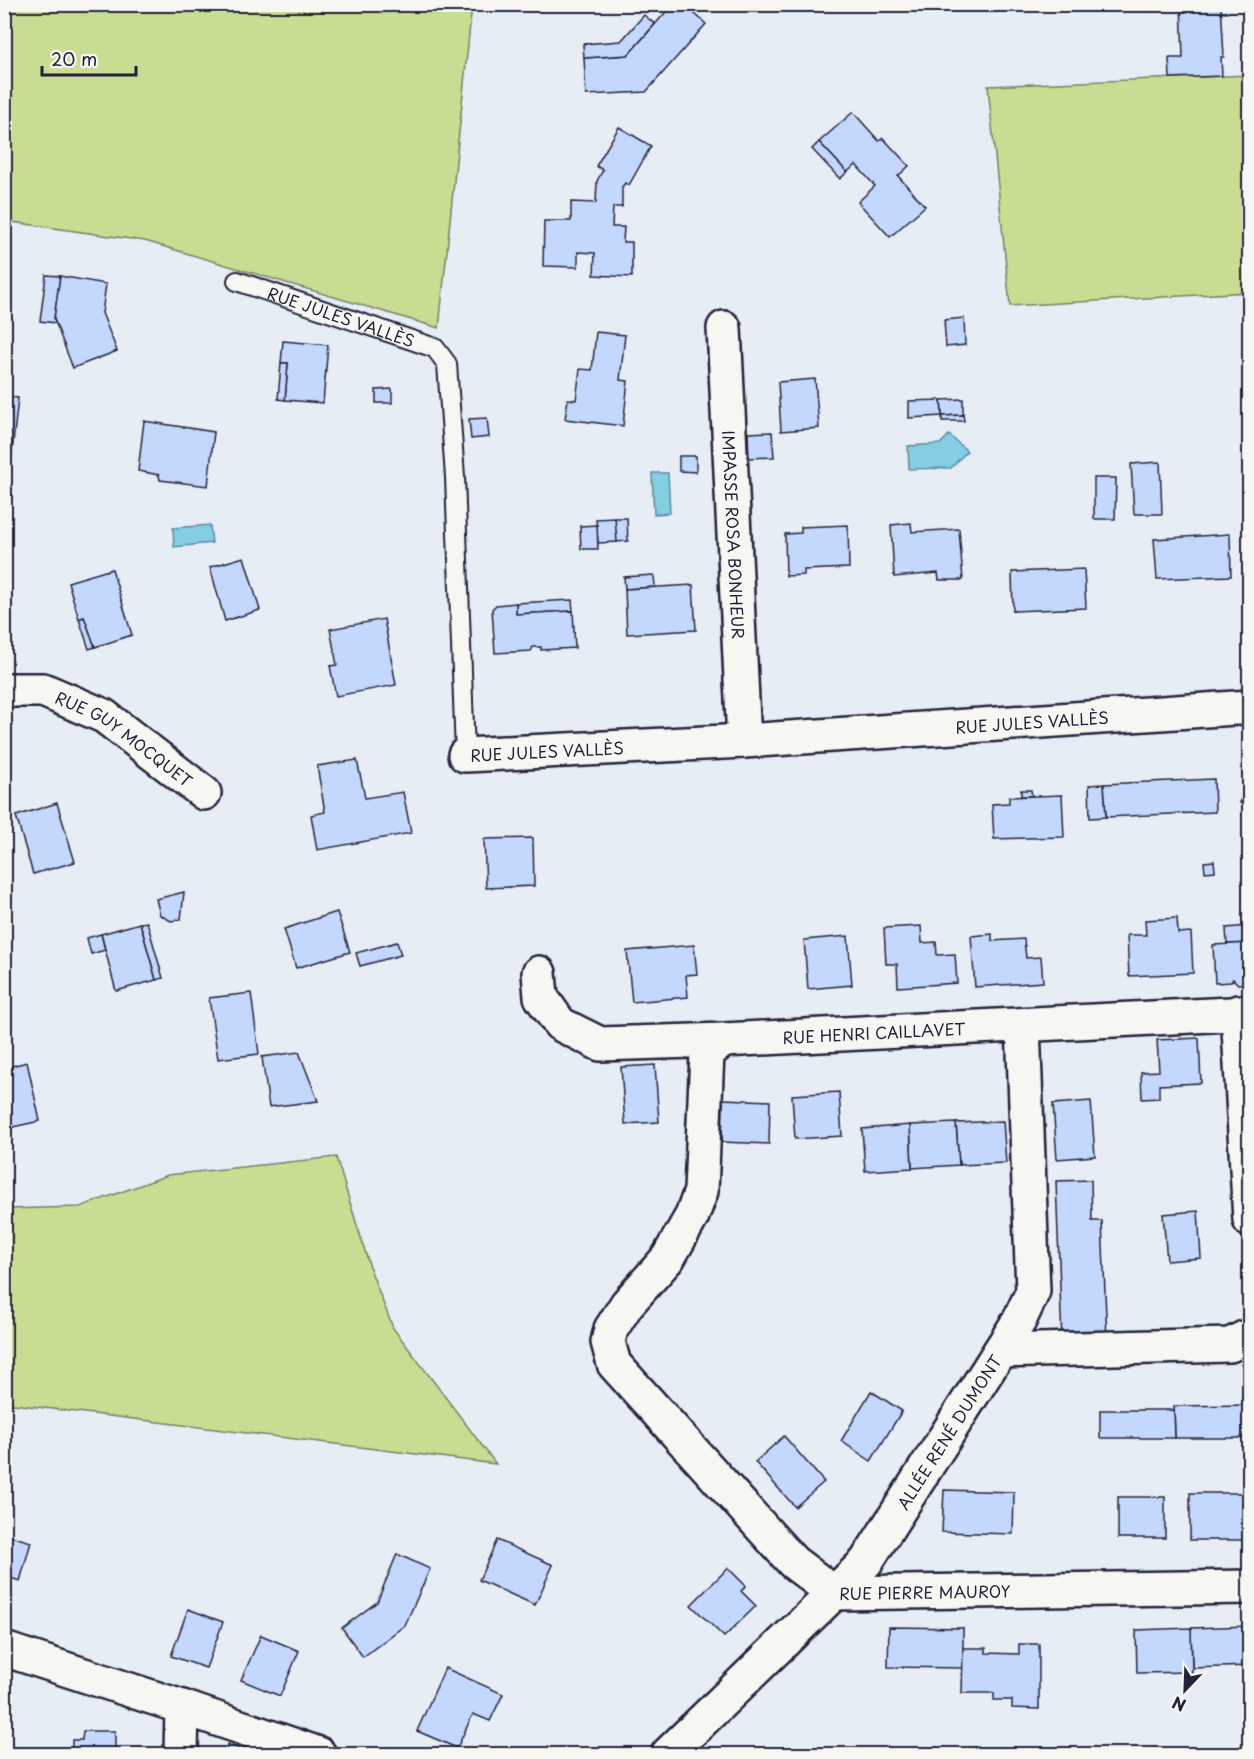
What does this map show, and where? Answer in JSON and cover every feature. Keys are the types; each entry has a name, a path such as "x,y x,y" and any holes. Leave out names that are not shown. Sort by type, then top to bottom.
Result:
{"street":[{"name":"IMPASSE ROSA BONHEUR","path":"724,328 744,741"},
{"name":"RUE GUY MOCQUET","path":"4,690 43,690 104,716 204,793"},
{"name":"RUE JULES VALLÈS","path":"465,755 744,741 1250,707"},
{"name":"RUE HENRI CAILLAVET","path":"540,973 541,997 560,1024 600,1044 724,1040 1244,1012"},
{"path":"1244,1012 1250,1220"},
{"name":"ALLÉE RENÉ DUMONT","path":"668,1755 866,1562 1000,1352 1034,1291 1023,1025"},
{"name":"RUE PIERRE MAUROY","path":"724,1040 707,1053 701,1191 692,1216 668,1258 627,1304 611,1329 608,1342 614,1364 794,1562 834,1593 1250,1587"},
{"path":"1000,1352 1230,1345 1250,1335"},
{"path":"4,1649 319,1755"},
{"path":"181,1755 182,1707"}],"lane":[{"name":"RUE JULES VALLÈS","path":"237,281 435,348 447,364 455,477 465,755"}],"green space":[{"path":"5,4 472,5 439,328 145,241 5,221"},
{"path":"1249,75 1249,292 1010,306 988,86"},
{"path":"336,1157 372,1274 393,1328 496,1464 5,1403 5,1209 80,1207 168,1175"}],"water":[{"path":"949,435 967,451 951,468 909,469 908,446 940,444"},
{"path":"652,473 668,473 670,513 654,514"},
{"path":"210,525 212,543 174,547 173,528"}],"building":[{"path":"673,4 684,4 706,24 646,92 586,95 584,58 628,55"},
{"path":"1181,4 1221,4 1224,57 1221,57 1222,76 1170,78 1169,58 1183,58"},
{"path":"644,15 655,24 628,55 584,58 583,44 621,41"},
{"path":"853,112 879,141 883,138 909,166 898,176 925,206 890,237 858,202 875,186 856,165 847,172 819,142"},
{"path":"619,127 651,146 629,185 625,183 622,187 622,207 613,207 612,227 624,227 623,242 632,242 632,277 594,275 595,253 578,252 578,267 543,266 544,221 571,221 571,202 596,203 597,181 603,170 596,166"},
{"path":"819,142 847,172 840,179 812,149"},
{"path":"46,275 60,276 54,319 56,323 40,321"},
{"path":"60,276 106,284 102,313 117,351 73,368 54,319"},
{"path":"964,318 965,345 946,347 944,320"},
{"path":"596,332 625,335 620,380 628,381 623,426 565,419 568,399 576,400 580,369 592,370"},
{"path":"283,341 328,345 323,403 285,400 288,363 281,363"},
{"path":"281,363 288,363 285,400 278,399"},
{"path":"815,379 819,428 781,431 778,382"},
{"path":"392,389 392,403 376,403 376,390"},
{"path":"4,396 18,398 9,480 4,480"},
{"path":"963,399 963,415 942,416 941,400"},
{"path":"941,400 942,416 909,418 909,401"},
{"path":"963,415 964,421 942,421 942,416"},
{"path":"487,418 489,437 471,439 469,419"},
{"path":"144,421 214,432 208,486 160,480 159,475 138,471"},
{"path":"772,432 774,457 749,458 748,433"},
{"path":"679,456 696,456 696,472 679,471"},
{"path":"1160,462 1162,514 1134,514 1131,464"},
{"path":"1094,478 1116,478 1115,519 1094,519"},
{"path":"615,518 627,518 628,541 616,542"},
{"path":"615,518 617,542 598,543 596,519"},
{"path":"911,523 912,532 959,529 963,580 939,580 938,573 894,577 891,525"},
{"path":"597,525 598,549 581,549 580,526"},
{"path":"848,525 849,568 804,570 804,575 786,576 785,534 801,533 801,527"},
{"path":"1230,534 1231,576 1157,579 1154,539"},
{"path":"244,557 260,610 225,621 210,567"},
{"path":"112,569 132,635 95,647 84,617 79,619 68,582"},
{"path":"1084,569 1086,608 1013,611 1012,572"},
{"path":"654,575 655,587 625,589 624,577"},
{"path":"693,585 696,630 627,634 625,589"},
{"path":"572,600 573,611 516,614 516,603"},
{"path":"516,603 516,614 573,611 575,648 541,650 541,647 533,647 531,651 495,653 492,609 496,605"},
{"path":"84,617 95,647 89,649 79,619"},
{"path":"384,619 396,685 336,696 330,666 337,665 330,629"},
{"path":"357,760 365,798 403,792 411,833 317,850 311,815 325,812 317,766"},
{"path":"1250,764 1250,806 1240,803"},
{"path":"1214,779 1215,812 1106,817 1104,784"},
{"path":"1104,784 1106,817 1090,818 1089,785"},
{"path":"1021,790 1031,790 1032,796 1021,796"},
{"path":"1062,795 1064,837 994,839 992,804 1009,803 1009,797"},
{"path":"57,803 75,862 33,874 16,816"},
{"path":"533,838 534,886 486,888 484,839"},
{"path":"1214,861 1215,871 1205,872 1204,862"},
{"path":"184,892 181,919 171,921 160,915 156,899"},
{"path":"337,912 350,952 296,968 284,929"},
{"path":"1177,918 1178,933 1191,932 1193,973 1129,976 1127,935 1146,935 1145,920"},
{"path":"147,922 163,978 156,980 140,923"},
{"path":"140,923 156,980 116,991 101,934"},
{"path":"921,926 922,943 936,942 937,955 955,954 957,983 898,987 897,964 886,964 884,928"},
{"path":"1250,926 1250,943 1227,944 1226,928"},
{"path":"101,934 105,950 91,954 87,938"},
{"path":"992,934 992,941 1024,939 1026,958 1041,957 1043,982 975,987 971,936"},
{"path":"848,936 852,985 808,989 804,940"},
{"path":"397,942 401,955 360,966 356,953"},
{"path":"1250,943 1250,983 1238,984 1233,979 1231,982 1215,983 1213,945"},
{"path":"694,945 697,974 686,975 688,997 632,1002 627,951"},
{"path":"251,993 259,1054 218,1059 209,998"},
{"path":"1199,1038 1201,1083 1159,1085 1159,1098 1142,1099 1141,1072 1159,1071 1157,1040"},
{"path":"299,1052 318,1101 269,1107 262,1057"},
{"path":"27,1062 40,1121 4,1129 4,1068"},
{"path":"655,1065 659,1122 625,1124 621,1067"},
{"path":"839,1092 842,1136 795,1139 792,1095"},
{"path":"723,1099 770,1101 769,1144 722,1142"},
{"path":"1091,1101 1095,1156 1057,1159 1053,1104"},
{"path":"1003,1121 1006,1163 959,1165 956,1123"},
{"path":"956,1123 959,1165 912,1168 910,1125"},
{"path":"910,1125 912,1168 865,1171 862,1129"},
{"path":"1091,1180 1092,1221 1102,1221 1107,1340 1062,1342 1056,1181"},
{"path":"1198,1211 1201,1258 1167,1261 1163,1214"},
{"path":"871,1391 902,1411 871,1461 841,1441"},
{"path":"1249,1405 1249,1438 1175,1438 1174,1406"},
{"path":"1100,1410 1174,1410 1175,1438 1100,1438"},
{"path":"784,1436 824,1482 795,1507 755,1462"},
{"path":"944,1490 1014,1492 1013,1534 942,1532"},
{"path":"1190,1493 1248,1493 1249,1540 1190,1540"},
{"path":"1118,1497 1165,1497 1165,1538 1118,1538"},
{"path":"4,1534 31,1542 20,1581 4,1576"},
{"path":"497,1540 553,1565 535,1605 479,1580"},
{"path":"397,1554 430,1569 405,1625 363,1657 342,1628 377,1602"},
{"path":"728,1568 746,1586 741,1591 756,1606 724,1637 691,1605"},
{"path":"188,1609 223,1622 206,1668 171,1656"},
{"path":"1250,1626 1250,1666 1192,1668 1191,1628"},
{"path":"889,1627 963,1628 963,1668 888,1667"},
{"path":"1191,1628 1192,1672 1137,1673 1136,1630"},
{"path":"261,1635 299,1651 280,1696 241,1680"},
{"path":"1019,1644 1039,1644 1039,1709 1012,1708 1012,1700 994,1700 994,1693 962,1693 963,1648 986,1648 986,1653 1019,1654"},
{"path":"445,1668 503,1694 490,1721 473,1714 457,1748 417,1731"},
{"path":"4,1725 8,1725 8,1754 4,1754"},
{"path":"83,1731 115,1731 115,1754 72,1754 72,1740 82,1740"},
{"path":"227,1744 253,1754 226,1754"}]}
